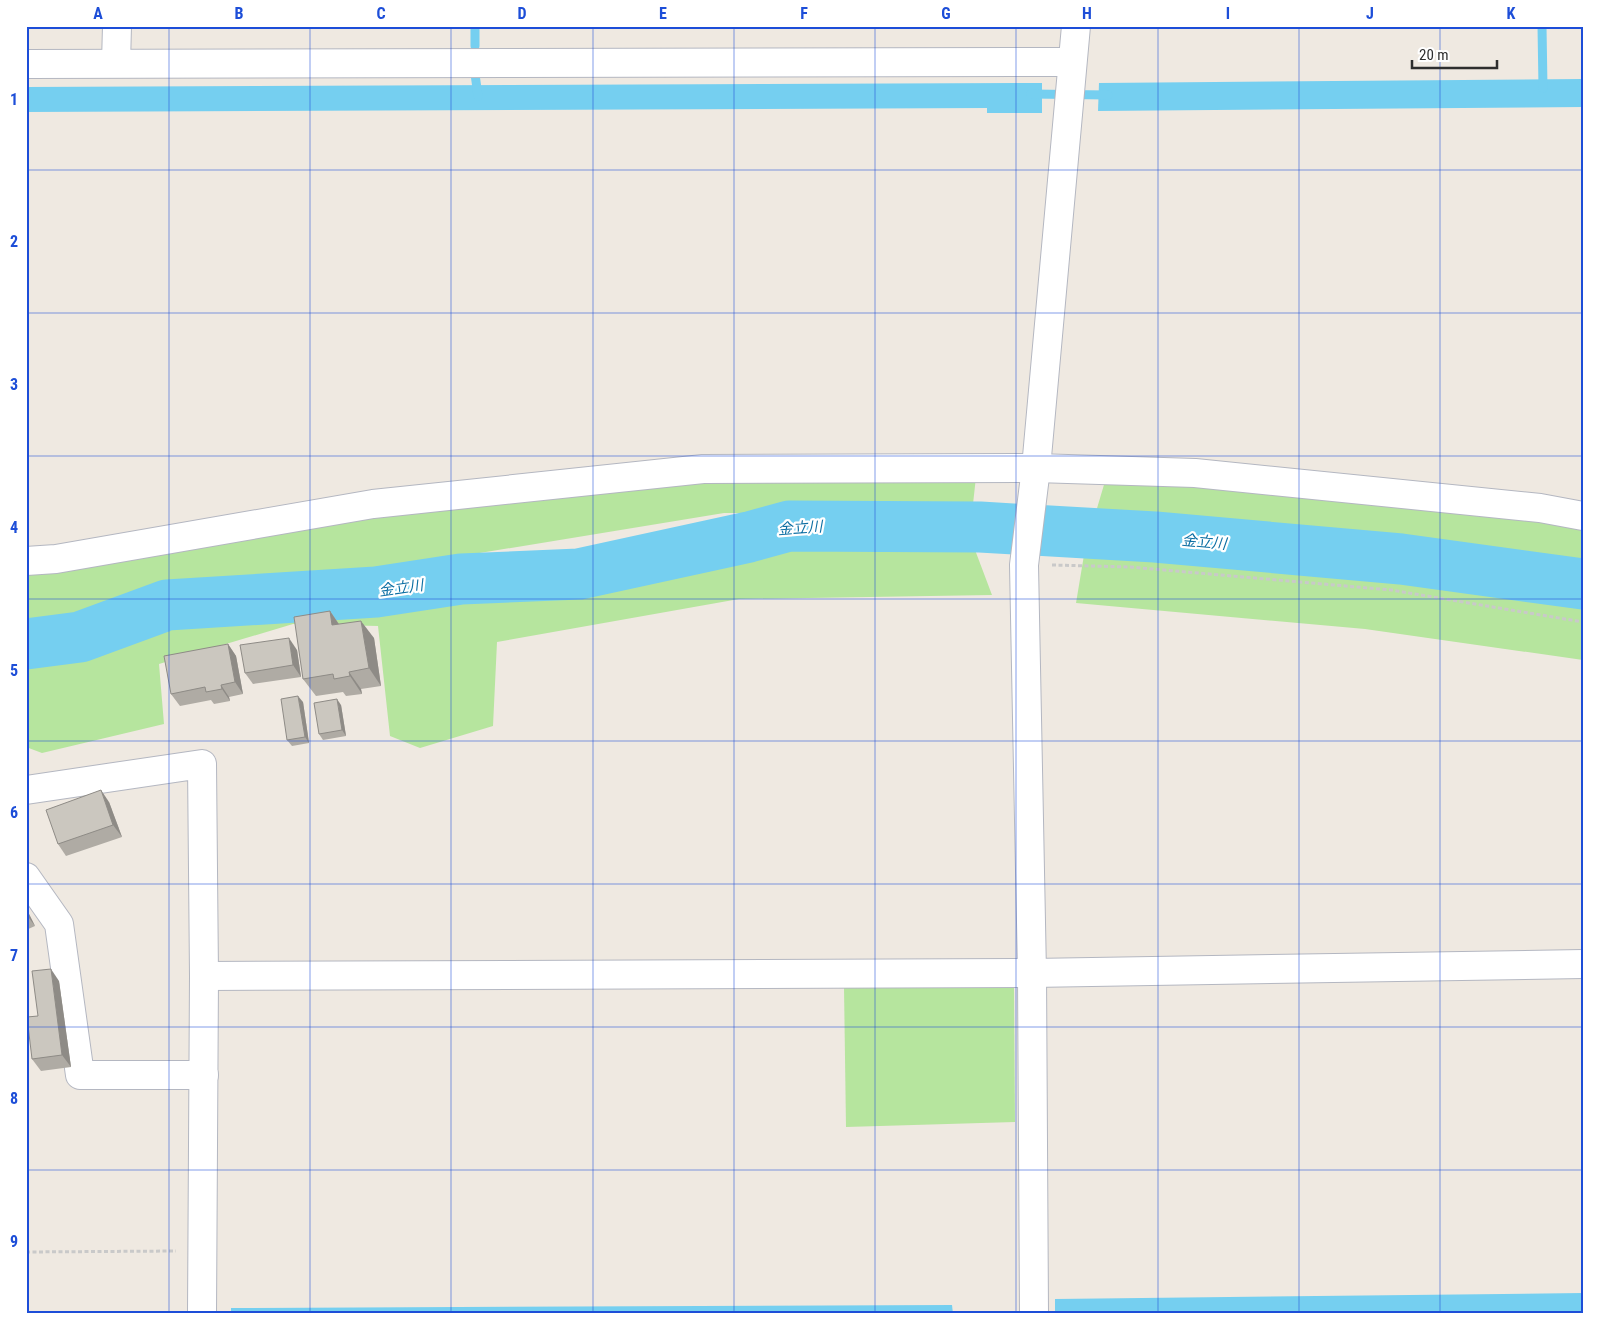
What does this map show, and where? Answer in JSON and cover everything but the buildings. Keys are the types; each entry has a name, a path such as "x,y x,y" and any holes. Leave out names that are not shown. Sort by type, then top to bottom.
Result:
{"street":[{"path":"116,26 116,64"},
{"path":"1034,1314 1032,973 1024,565 1035,478 1076,26"},
{"path":"26,64 1071,72"},
{"path":"26,561 56,559 374,504 703,469 1035,478 1195,473 1540,508 1583,516"},
{"path":"26,790 202,764 204,976 202,1314"},
{"path":"26,877 60,924 80,1076 204,1075"},
{"path":"204,976 1032,973 1583,964"}],"path":[{"path":"1024,565 1130,567 1391,590 1583,622"},
{"path":"26,1252 203,1250"}],"green space":[{"path":"976,477 972,513 724,513 431,561 153,595 69,630 26,633 26,569 366,519 701,479"},
{"path":"1106,478 1531,519 1583,530 1583,573 1414,545 1095,515"},
{"path":"969,534 992,595 739,599 497,642 493,726 420,748 390,736 378,626 293,624 159,664 164,724 42,753 26,747 26,661 83,652 179,616 286,613 459,590 636,575 785,538"},
{"path":"1086,543 1405,568 1583,596 1583,660 1365,629 1076,603"},
{"path":"844,987 1014,988 1015,1122 846,1127"}],"water":[{"path":"1583,79 1583,107 1098,111 1099,83"},
{"path":"1042,83 1042,113 987,113 987,108 26,112 26,87"},
{"path":"1583,1293 1583,1314 1055,1314 1055,1299"},
{"path":"952,1305 953,1314 231,1314 231,1308"}],"waterway":[{"path":"475,26 475,46"},
{"path":"1542,26 1543,88"},
{"path":"475,74 478,96"},
{"path":"1031,94 1108,95"},
{"name":"金立川","path":"26,644 80,637 167,605 376,592 461,579 579,574 749,537 789,526 980,527 1155,537 1401,559 1583,584"}]}
